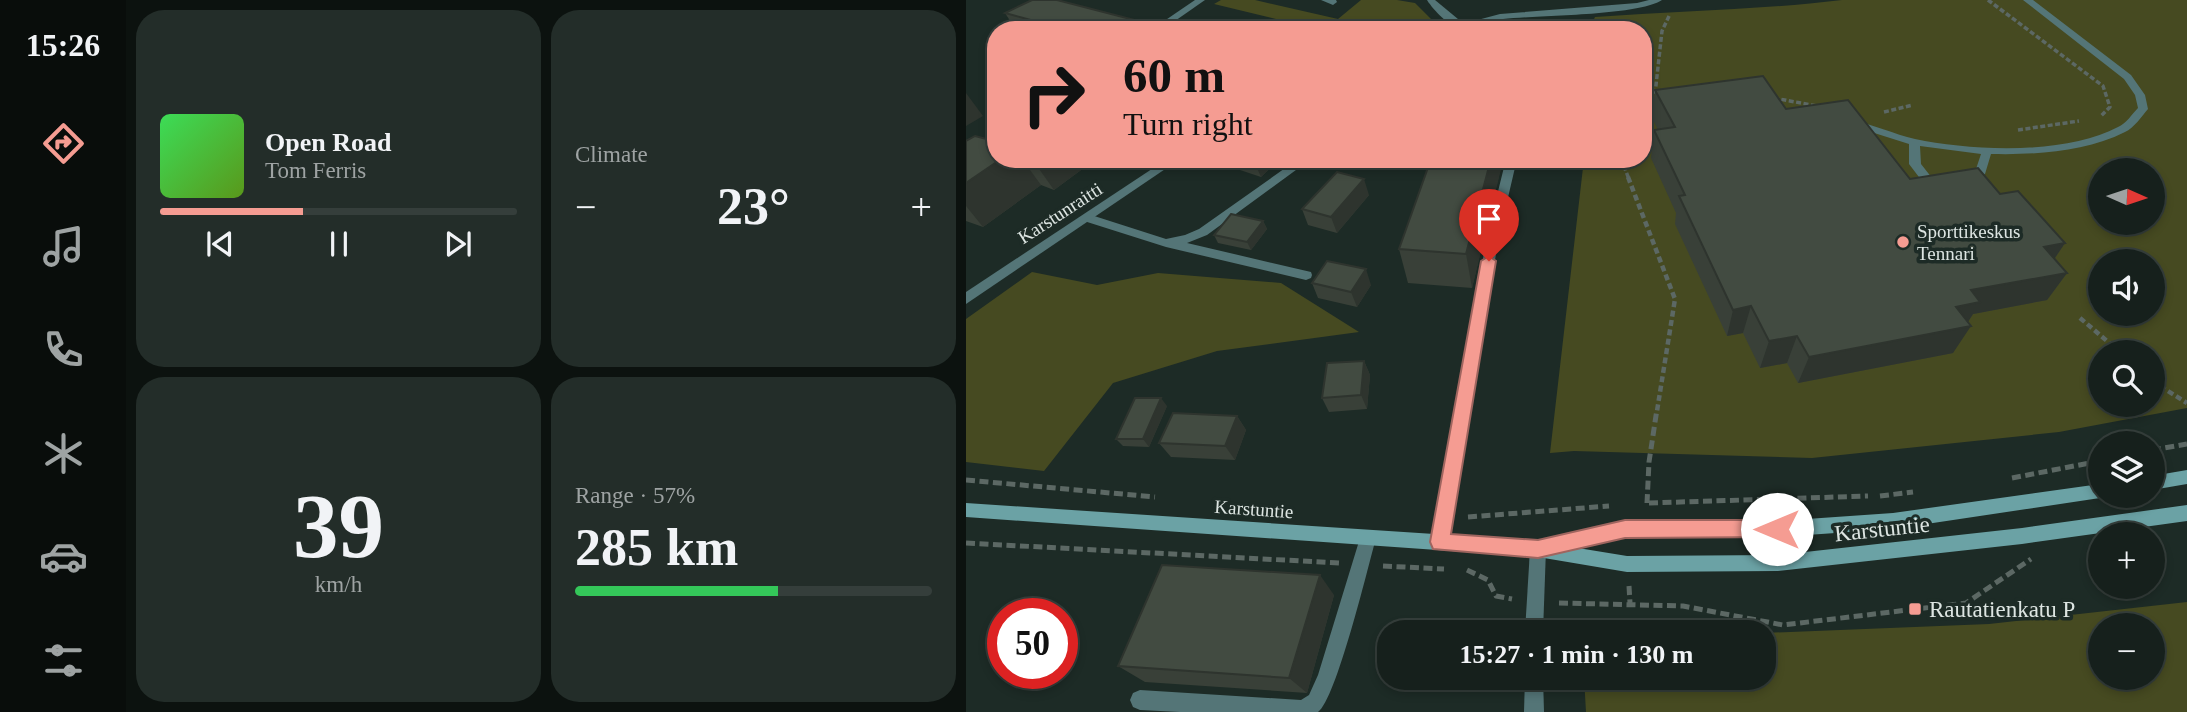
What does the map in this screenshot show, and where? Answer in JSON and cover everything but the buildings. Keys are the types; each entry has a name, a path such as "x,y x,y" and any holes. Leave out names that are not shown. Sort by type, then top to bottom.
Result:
{"main road":[{"path":"2165,480 2187,477"},
{"name":"Karstuntie","path":"1538,549 1625,529 1777,529 1893,521 2088,493"},
{"name":"Karstuntie","path":"966,510 1538,549 1627,564 1778,563 2022,536 2187,513"}],"street":[{"path":"1169,21 1201,0"},
{"path":"1423,0 1439,21"},
{"path":"1431,0 1454,21"},
{"path":"1483,21 1500,17 1638,6 1658,0"},
{"path":"1843,121 1914,142 1987,151 2031,152 2085,142 2124,129 2143,109 2140,95 2128,77 2027,0"},
{"path":"1914,142 1915,164 1929,182 1967,181 1981,171 1987,151"},
{"name":"Karstunraitti","path":"966,299 1162,168"},
{"path":"1166,243 1188,239 1203,232 1293,168"},
{"path":"1440,542 1493,236 1509,168"},
{"path":"1088,218 1166,243 1306,275"},
{"path":"1140,700 1303,710 1316,702 1327,677 1368,537"},
{"path":"1535,620 1538,549"},
{"path":"1534,690 1534,712"}],"path":[{"path":"1988,0 2103,86 2109,107 2102,116 2093,118"},
{"path":"1665,102 1654,103 1662,30 1671,10"},
{"path":"1762,95 1823,107"},
{"path":"1883,113 1913,105"},
{"path":"2007,131 2083,120"},
{"path":"1624,168 1675,299 1648,462 1647,503"},
{"path":"2080,318 2106,340"},
{"path":"2165,389 2187,403"},
{"path":"2165,448 2187,444"},
{"path":"2000,480 2088,463"},
{"path":"966,480 1161,498"},
{"path":"1635,504 1875,496 1925,490"},
{"path":"1445,517 1504,516 1610,506"}],"green space":[{"path":"1221,0 1255,0 1338,19 1361,0 1397,0 1415,3 1433,21 1284,21 1214,4"},
{"name":"Sporttikeskus Tennari","path":"1842,0 2187,0 2187,408 2165,412 2165,340 2088,340 2088,417 2139,417 2059,432 1812,458 1574,451 1550,453 1583,168 1652,168 1652,21 1593,21 1595,17"},
{"path":"1032,272 1097,285 1158,273 1281,283 1359,332 1217,351 1113,383 1044,471 966,462 966,319"},
{"path":"2187,602 2187,712 1586,712 1585,690 1776,690 1776,633 1989,624 2088,613"}],"place":[{"name":"Sporttikeskus Tennari","path":"1903,242"},
{"name":"Rautatienkatu P","path":"1915,609"}],"route":[{"path":"1489,261 1440,542 1538,549 1625,529 1777,529"}]}
